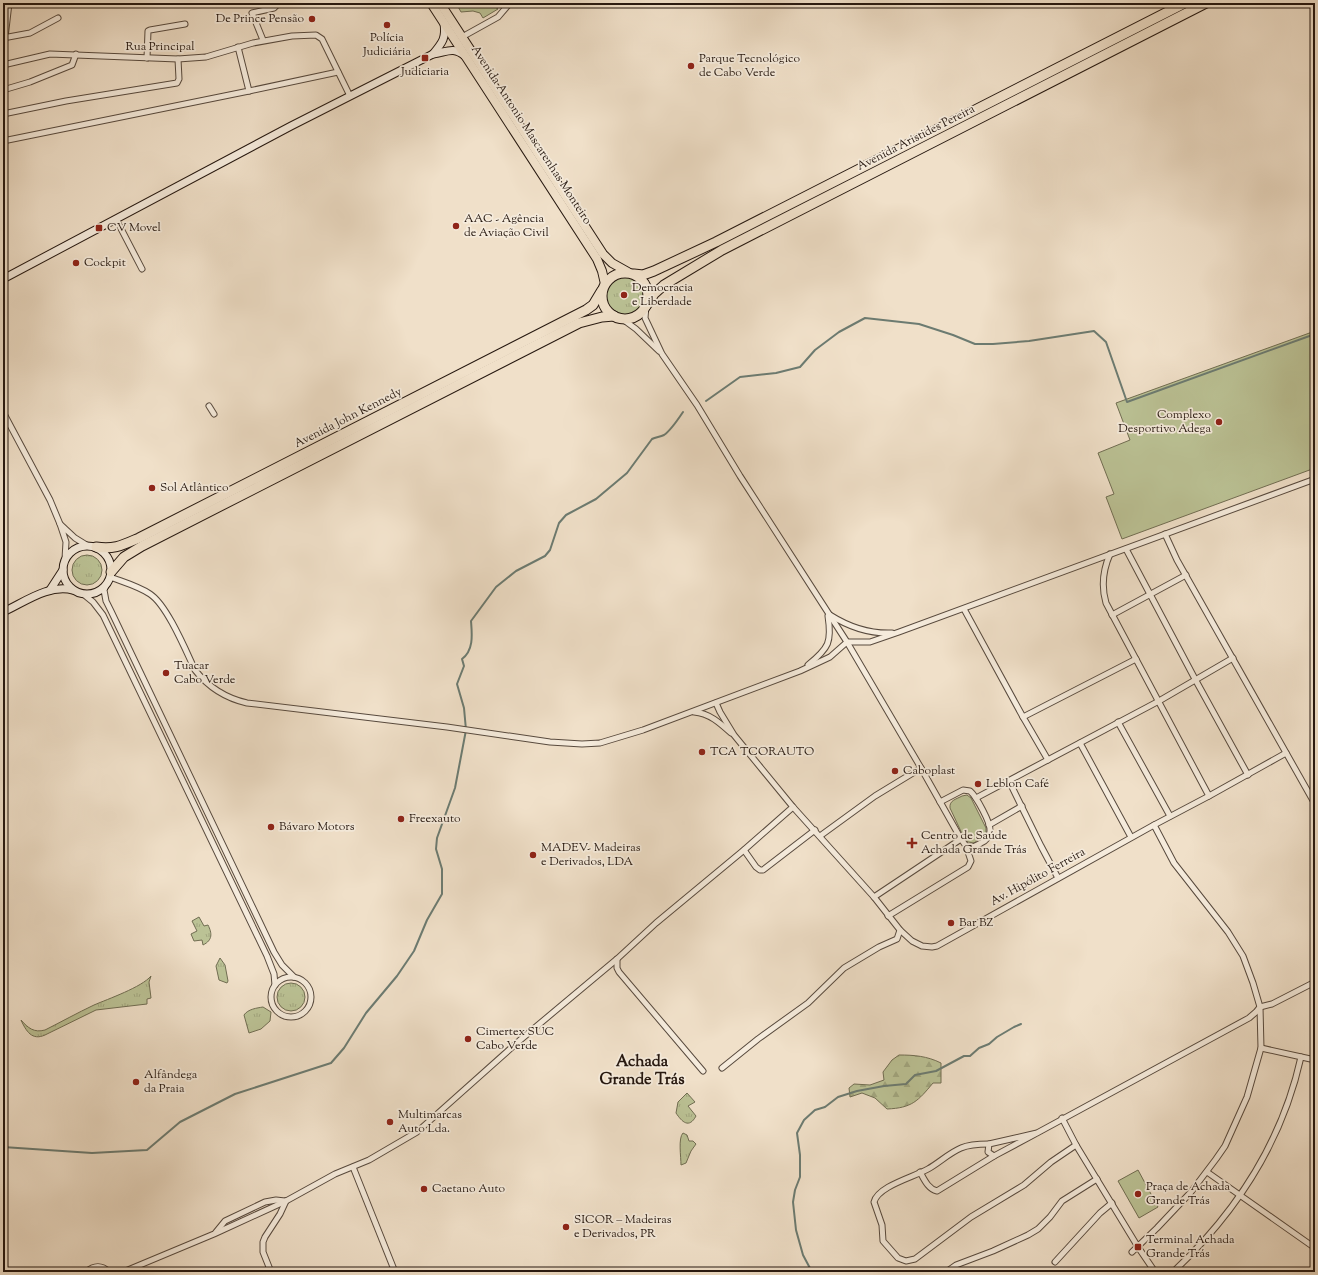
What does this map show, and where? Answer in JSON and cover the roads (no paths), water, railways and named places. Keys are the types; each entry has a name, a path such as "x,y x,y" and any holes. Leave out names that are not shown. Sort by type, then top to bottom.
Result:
{"highway":[{"name":"Avenida Aristides Pereira","path":"631,273 643,274 654,271 716,242 1185,3"},
{"name":"Avenida Aristides Pereira","path":"646,306 654,294 664,285 722,250 1206,3"},
{"path":"631,273 640,278 645,284 648,291 646,306 635,317 628,319 617,317 608,311 604,305 602,298 603,287 609,278 614,275 631,273"},
{"name":"Avenida John Kennedy","path":"92,547 105,549 118,548 153,531 586,310 593,305 603,287"},
{"name":"Avenida John Kennedy","path":"110,577 124,557 142,546 579,323 602,317 617,317"}],"main road":[{"name":"Avenida Antonio Mascarenhas Monteiro","path":"430,3 596,258 602,271 603,287"},
{"name":"Avenida Antonio Mascarenhas Monteiro","path":"440,3 603,254 612,263 631,273"},
{"path":"433,54 442,44 444,39 444,23"},
{"path":"3,279 350,96 433,54 452,50 457,51 465,57"},
{"path":"3,612 50,590 63,589 79,592 96,592 103,588 110,577 110,564 107,557 102,551 92,547 75,549 65,559 63,570 50,590"},
{"path":"63,570 67,583 79,592"}],"street":[{"path":"9,3 4,38 30,32 58,18"},
{"path":"263,40 252,13 274,8 279,3"},
{"path":"462,37 498,16 510,3"},
{"path":"147,58 148,31 186,24"},
{"name":"Rua Principal","path":"3,65 50,54 178,59 206,57 263,40 292,36 316,35 322,39 350,96"},
{"path":"238,47 249,91"},
{"path":"3,90 30,82 72,65 76,54"},
{"path":"3,114 66,101 177,83 180,80 178,59"},
{"path":"3,141 338,72"},
{"path":"116,219 142,269"},
{"path":"646,306 645,318 662,354 847,642 966,846 971,861 968,867 888,916"},
{"path":"617,317 636,328 662,354"},
{"path":"209,406 214,414"},
{"path":"3,412 50,500 66,542 65,559"},
{"path":"294,977 282,979 275,985 271,994 271,1000 277,1010 288,1016 300,1014 308,1006 310,994 305,983 294,977 282,965 274,952 108,606 104,590 110,577 140,588 158,600 165,610 195,670 209,685 226,696 247,703 459,728 550,742 582,744 594,743 629,735 800,671 830,657 847,642 870,642 899,632 1315,479"},
{"path":"60,524 75,538 92,547"},
{"path":"1165,534 1177,560 1315,804"},
{"path":"1126,549 1248,775"},
{"path":"1110,554 1105,568 1103,582 1104,597 1112,615 1209,796"},
{"path":"1112,615 1186,575"},
{"path":"79,592 93,602 103,615 267,956 274,974 275,985"},
{"path":"964,609 1048,760"},
{"path":"827,613 860,630 879,633 899,632"},
{"path":"800,671 826,648 829,641 830,632 827,613"},
{"path":"976,798 1159,701 1233,658"},
{"path":"1023,717 1136,659"},
{"path":"716,703 734,735"},
{"path":"687,713 699,713 710,716 734,735"},
{"path":"1118,722 1170,816"},
{"name":"Av. Hipólito Ferreira","path":"734,735 793,807 874,897 900,930 912,941 922,946 932,947 937,946 1131,837 1248,775 1286,753"},
{"path":"1080,743 1131,837"},
{"path":"820,836 875,796 921,768"},
{"path":"1009,781 1058,878"},
{"path":"940,802 963,790 970,791 976,798 989,824 990,831 986,840 972,847 966,846"},
{"path":"989,824 1022,806"},
{"path":"123,1272 214,1234 286,1201 335,1174 369,1160 416,1132 513,1046 617,959 656,923 793,807"},
{"path":"1132,1252 1176,1208 1207,1172 1224,1146 1247,1097 1261,1048 1260,1006 1243,956 1220,922 1174,863 1154,825"},
{"path":"744,850 756,867 763,870 815,830"},
{"path":"874,897 961,839"},
{"path":"722,1068 758,1039 808,1003 844,968 879,947 898,939 900,930"},
{"path":"617,959 617,968 619,972 703,1071"},
{"path":"920,1172 931,1189 937,1191 994,1156 1062,1118 1249,1018 1260,1006 1272,1004 1315,982"},
{"path":"1261,1048 1315,1060"},
{"path":"1173,1272 1211,1232 1259,1168 1275,1137 1292,1094 1301,1057"},
{"path":"1062,1118 1076,1145 1138,1247 1155,1272"},
{"path":"1036,1133 989,1144 961,1148 927,1170 891,1186 877,1196 874,1202 882,1225 883,1241 898,1258 906,1261 922,1255 971,1217 1024,1185 1051,1162 1076,1145"},
{"path":"989,1144 988,1152 994,1156"},
{"path":"353,1166 395,1272"},
{"path":"1207,1172 1315,1248"},
{"path":"946,1272 956,1265 993,1251 1038,1229 1050,1218 1062,1201 1097,1179"},
{"path":"271,1272 263,1252 263,1242 286,1201"},
{"path":"1055,1262 1100,1213 1112,1204"},
{"path":"86,1272 99,1266 109,1272"}],"waterway":[{"path":"706,401 740,377 776,373 800,367 815,350 839,332 865,318 919,324 975,344 1029,341 1094,331 1106,342 1127,402 1315,334"},
{"path":"3,1147 92,1153 147,1150 180,1122 235,1094 331,1063 344,1048 366,1013 397,976 414,951 427,920 442,894 442,869 436,849 437,838 455,788 466,730 464,708 457,684 464,666 462,659 469,651 472,636 471,621 496,587 516,571 545,556 550,550 559,523 566,515 596,499 627,473 652,439 666,433 683,412"},
{"path":"812,1272 803,1255 796,1230 793,1202 795,1190 800,1177 800,1155 797,1133 804,1120 815,1110 825,1107 838,1097 857,1091 906,1084 915,1075 936,1071 964,1056 970,1056 979,1048 989,1044 997,1037 1021,1024"}],"place":[{"name":"De Prince Pensão","path":"312,19"},
{"name":"Polícia Judiciária","path":"387,25"},
{"name":"Judiciaria","path":"425,58"},
{"name":"Parque Tecnológico de Cabo Verde","path":"691,66"},
{"name":"AAC - Agência de Aviação Civil","path":"456,226"},
{"name":"CV Movel","path":"99,228"},
{"name":"Cockpit","path":"76,263"},
{"name":"Democracia e Liberdade","path":"624,295"},
{"name":"Complexo Desportivo Adega","path":"1219,422"},
{"name":"Sol Atlântico","path":"152,488"},
{"name":"Tuacar Cabo Verde","path":"166,673"},
{"name":"TCA TCORAUTO","path":"702,752"},
{"name":"Caboplast","path":"895,771"},
{"name":"Leblon Café","path":"978,784"},
{"name":"Freexauto","path":"401,819"},
{"name":"Bávaro Motors","path":"271,827"},
{"name":"Centro de Saúde Achada Grande Trás","path":"912,843"},
{"name":"MADEV- Madeiras e Derivados, LDA","path":"533,855"},
{"name":"Bar BZ","path":"951,923"},
{"name":"Cimertex SUC Cabo Verde","path":"468,1039"},
{"name":"Alfândega da Praia","path":"136,1082"},
{"name":"Multimarcas Auto Lda.","path":"390,1122"},
{"name":"Caetano Auto","path":"424,1189"},
{"name":"Praça de Achada Grande Trás","path":"1138,1194"},
{"name":"SICOR – Madeiras e Derivados, PR","path":"566,1227"},
{"name":"Terminal Achada Grande Trás","path":"1138,1247"}],"district":[{"name":"Achada Grande Trás","path":"642,1071"}]}
